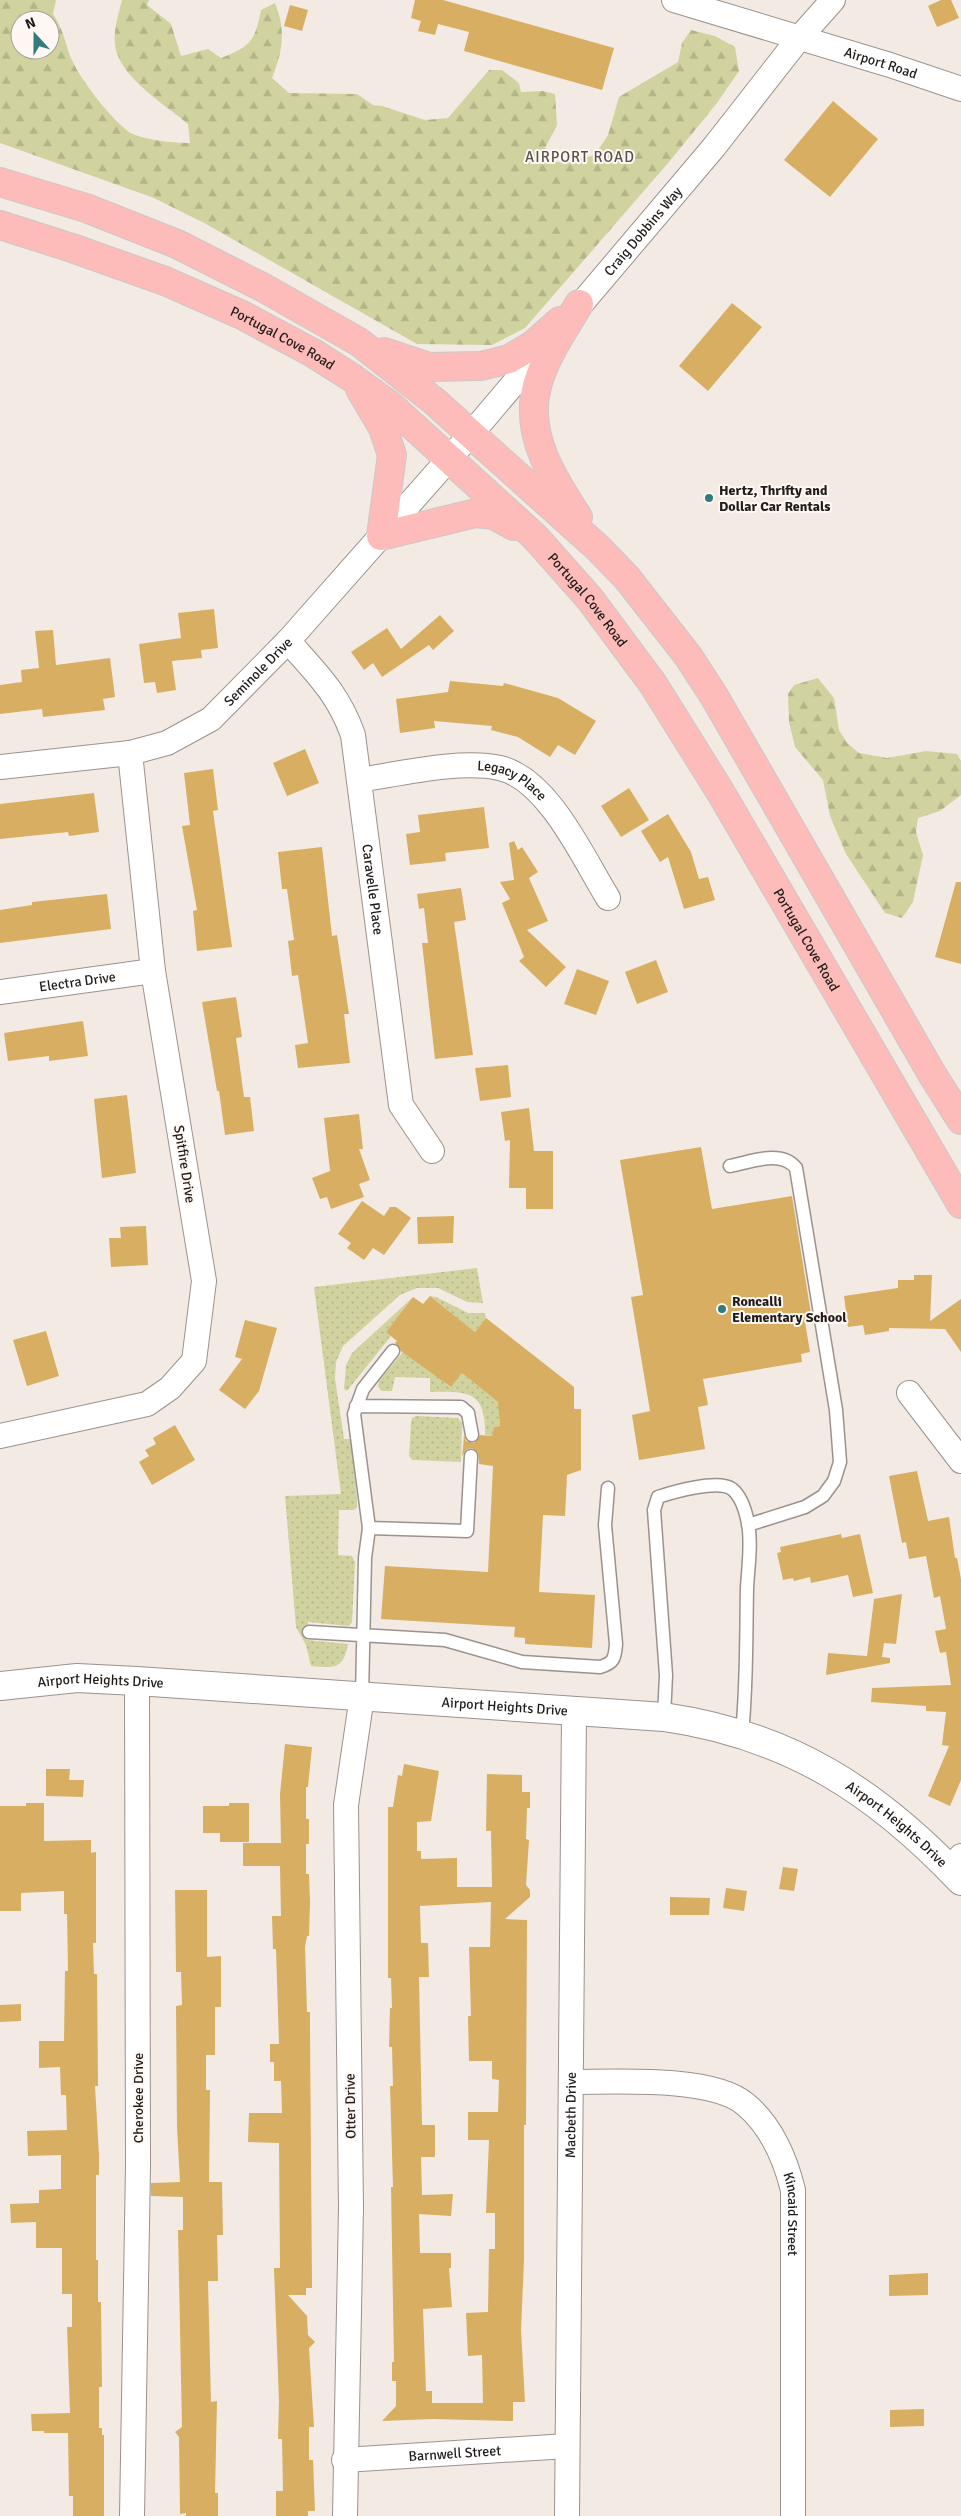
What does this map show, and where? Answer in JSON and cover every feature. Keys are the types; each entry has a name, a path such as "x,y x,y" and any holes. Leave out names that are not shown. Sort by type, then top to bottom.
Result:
{"main road":[{"path":"0,182 86,208 177,244 272,292 359,342 471,434 598,548 627,578 688,656 714,696 932,1074 961,1120"},
{"name":"Portugal Cove Road","path":"0,225 165,281 242,315 313,353 354,379 391,406 535,537 590,599 653,684 721,794 961,1204"},
{"path":"359,342 429,367 481,366 509,359 533,346 579,304"},
{"path":"579,304 549,354 536,386 535,427 540,448 551,476 598,548"},
{"path":"354,379 383,428 392,455 380,536 476,512 494,515 535,537"}],"street":[{"name":"Airport Road","path":"674,0 800,37 961,89"},
{"name":"Craig Dobbins Way","path":"449,458 714,147 800,37 833,0"},
{"name":"Seminole Drive","path":"0,768 130,753 167,743 211,719 288,641 449,458"},
{"name":"Caravelle Place","path":"288,641 321,677 344,710 353,735 401,1104 432,1151"},
{"name":"Spitfire Drive","path":"0,1436 147,1404 170,1388 194,1361 204,1281 153,971 130,753"},
{"name":"Legacy Place","path":"359,780 470,765 501,768 519,777 537,790 556,814 608,898"},
{"name":"Electra Drive","path":"0,992 153,971"},
{"path":"909,1393 961,1461"},
{"name":"Airport Heights Drive","path":"0,1686 77,1678 137,1680 574,1713 664,1717 742,1733 787,1751 843,1781 958,1869"},
{"name":"Cherokee Drive","path":"132,2516 138,2166 137,1680"},
{"name":"Otter Drive","path":"345,2516 344,2460 351,2207 346,1805 362,1696"},
{"name":"Macbeth Drive","path":"567,2516 574,1713"},
{"name":"Kincaid Street","path":"572,2082 694,2085 719,2092 744,2103 768,2129 785,2160 793,2190 793,2516"},
{"name":"Barnwell Street","path":"344,2460 567,2446"}],"lane":[{"path":"730,1166 781,1157 789,1160 796,1168 836,1410 840,1462 834,1481 823,1496 806,1507 748,1525"},
{"path":"362,1696 365,1558 369,1528 355,1427 356,1406 363,1389 393,1351"},
{"path":"356,1406 461,1407 468,1412 472,1434"},
{"path":"369,1528 467,1531 471,1456"},
{"path":"664,1717 666,1675 654,1510 658,1497 713,1485 725,1486 732,1489 739,1497 748,1525 746,1678 742,1733"},
{"path":"309,1632 445,1640 522,1662 600,1667 610,1664 615,1658 616,1644 605,1525 608,1488"}],"green space":[{"path":"0,0 56,0 54,10 10,10 10,60 60,60 60,27 70,56 80,75 121,126 135,135 167,142 190,143 188,124 146,91 120,61 116,50 115,38 122,0 149,0 147,5 171,24 181,56 208,49 221,58 239,50 250,41 254,36 261,10 275,3 281,23 282,40 279,58 272,78 289,93 357,94 373,105 382,106 425,120 448,118 489,70 502,70 519,83 521,92 543,91 555,94 557,125 545,148 552,161 565,163 595,155 608,135 619,97 678,62 682,43 691,30 715,36 735,47 739,71 717,103 669,162 525,328 492,345 417,344 206,224 154,198 0,143"},
{"path":"818,678 834,698 839,730 847,743 859,753 887,758 926,751 957,754 961,761 961,795 940,811 918,818 916,832 923,855 913,902 902,918 885,913 846,854 830,816 823,780 795,747 789,722 788,694 794,685"},
{"path":"477,1268 483,1303 467,1302 438,1288 417,1288 400,1295 343,1346 336,1362 335,1378 344,1439 351,1439 357,1500 357,1507 354,1510 339,1510 338,1555 352,1556 355,1562 352,1622 349,1626 308,1622 307,1640 348,1644 343,1659 337,1665 332,1667 311,1666 306,1645 296,1627 285,1496 341,1494 314,1287"},
{"path":"430,1296 436,1297 468,1313 485,1313 486,1318 475,1332"},
{"path":"413,1297 386,1332 391,1336 347,1391 344,1389 346,1365 352,1353"},
{"path":"403,1352 408,1356 411,1352 450,1387 462,1373 503,1406 499,1411 500,1426 494,1427 492,1436 485,1435 482,1410 478,1402 472,1397 455,1392 430,1392 430,1378 395,1377 392,1391 381,1391 378,1386 379,1381"},
{"path":"416,1416 458,1418 462,1423 461,1462 412,1460 409,1456 411,1423 412,1418"}],"building":[{"path":"415,0 443,0 614,48 602,90 464,51 469,32 438,24 435,35 418,31 421,21 411,18"},
{"path":"941,0 951,0 959,18 937,27 928,6"},
{"path":"290,5 308,10 302,31 284,26"},
{"path":"833,101 878,139 830,197 784,160"},
{"path":"732,303 762,327 708,391 679,366"},
{"path":"214,609 218,648 201,650 202,658 172,661 176,690 157,693 155,682 144,683 139,644 181,638 178,613"},
{"path":"440,615 454,631 433,650 429,645 382,677 373,663 364,670 351,652 387,628 401,649"},
{"path":"53,630 56,665 110,658 115,697 103,699 105,710 43,717 42,709 0,714 0,685 22,682 21,670 39,668 35,631"},
{"path":"450,681 503,686 504,683 558,698 596,721 575,755 558,745 550,757 518,737 491,730 492,726 434,721 435,728 400,733 396,699 448,692"},
{"path":"305,749 319,783 287,796 273,763"},
{"path":"213,769 218,810 213,811 232,947 197,951 193,911 197,910 182,826 190,825 184,773"},
{"path":"629,788 649,820 621,837 601,806"},
{"path":"94,793 99,832 69,836 68,832 0,839 0,804"},
{"path":"484,807 489,848 445,853 446,861 410,865 406,834 420,832 418,815"},
{"path":"668,814 691,852 699,879 708,877 715,900 684,909 668,857 660,862 641,831"},
{"path":"514,841 518,850 522,847 538,872 529,878 548,921 527,930 566,967 546,987 519,961 524,957 502,903 510,899 500,882 514,880 509,843"},
{"path":"322,847 332,936 337,935 349,1014 344,1014 350,1063 298,1068 295,1045 308,1043 298,975 292,976 288,941 294,940 287,889 282,889 278,852"},
{"path":"956,882 961,882 961,964 935,957"},
{"path":"461,888 466,920 454,922 473,1055 435,1059 422,943 428,943 424,908 419,909 417,894"},
{"path":"107,894 111,929 0,943 0,910 32,905 32,902"},
{"path":"656,960 668,992 637,1004 625,972"},
{"path":"577,969 609,981 596,1015 564,1004"},
{"path":"236,997 242,1037 236,1038 244,1097 250,1097 254,1131 225,1135 219,1091 217,1091 202,1002"},
{"path":"83,1021 88,1056 49,1061 49,1056 8,1061 4,1033"},
{"path":"508,1065 511,1097 480,1101 475,1068"},
{"path":"127,1095 136,1173 102,1178 94,1099"},
{"path":"529,1108 534,1151 553,1151 553,1209 526,1209 526,1188 509,1188 510,1140 505,1141 501,1112"},
{"path":"359,1114 363,1149 359,1149 370,1180 359,1184 364,1197 331,1209 327,1197 320,1199 312,1178 330,1171 324,1118"},
{"name":"Roncalli Elementary School","path":"701,1147 712,1209 792,1196 812,1320 805,1322 810,1352 801,1354 802,1362 703,1379 708,1405 698,1407 705,1449 639,1460 632,1415 650,1411 631,1297 643,1295 620,1160"},
{"path":"362,1201 384,1216 390,1207 396,1207 411,1218 384,1255 373,1248 364,1260 347,1248 351,1243 338,1234"},
{"path":"454,1216 453,1243 418,1244 417,1217"},
{"path":"146,1226 148,1265 111,1267 109,1238 121,1238 120,1227"},
{"path":"914,1275 932,1275 930,1321 961,1299 961,1352 945,1329 889,1328 889,1331 865,1335 863,1325 848,1327 844,1296 898,1288 898,1280 914,1280"},
{"path":"430,1296 475,1332 486,1318 574,1387 574,1409 581,1409 581,1470 567,1475 565,1516 543,1515 539,1592 595,1595 592,1648 525,1644 525,1638 514,1637 515,1627 381,1619 385,1566 488,1572 493,1466 479,1464 478,1453 472,1448 467,1449 462,1456 464,1435 466,1441 474,1443 480,1435 492,1436 494,1427 500,1426 498,1402 462,1373 451,1387 401,1351 395,1343 397,1341 386,1332 413,1297 423,1304"},
{"path":"245,1320 277,1328 259,1391 245,1409 219,1390 242,1359 235,1357"},
{"path":"46,1331 59,1376 27,1386 13,1340"},
{"path":"175,1425 195,1460 152,1485 139,1462 149,1456 145,1450 156,1444 153,1438"},
{"path":"917,1471 928,1521 949,1517 955,1558 957,1558 961,1579 961,1780 950,1806 928,1796 949,1746 942,1745 946,1712 926,1711 926,1706 871,1702 872,1688 951,1685 946,1652 940,1653 935,1631 946,1629 940,1596 934,1598 926,1556 909,1559 906,1542 902,1543 889,1476"},
{"path":"841,1534 842,1538 860,1534 873,1593 853,1597 848,1575 811,1583 810,1577 794,1581 793,1578 783,1580 777,1553 781,1552 780,1547"},
{"path":"902,1594 896,1644 884,1643 882,1657 890,1658 890,1663 826,1675 828,1653 867,1656 874,1599"},
{"path":"285,1744 312,1747 308,1787 306,1787 306,1819 309,1819 309,1844 306,1844 306,1874 309,1874 310,1902 309,1936 307,1936 305,1947 307,2012 310,2012 312,2288 306,2288 306,2295 288,2295 307,2316 308,2335 315,2342 309,2348 314,2427 309,2427 309,2460 313,2460 315,2511 308,2511 308,2516 276,2516 276,2491 283,2491 282,2439 278,2439 279,2401 274,2268 280,2268 279,2143 248,2142 249,2113 282,2113 281,2081 274,2081 274,2062 270,2062 270,2044 279,2044 276,1949 273,1949 272,1916 281,1916 280,1866 243,1866 243,1843 281,1843 280,1794"},
{"path":"404,1764 439,1771 431,1821 417,1822 417,1851 421,1851 421,1859 457,1858 457,1887 492,1887 491,1831 486,1831 487,1774 522,1775 522,1792 530,1792 530,1808 527,1808 526,1839 529,1840 526,1885 530,1890 530,1897 505,1919 527,1920 526,2125 524,2125 524,2260 521,2330 525,2402 513,2402 513,2421 433,2419 382,2421 396,2406 396,2381 392,2381 392,2362 394,2362 391,2187 393,2187 390,2086 393,2086 392,2047 389,2047 390,2008 392,2008 391,1978 388,1978 388,1807 393,1807 398,1775 402,1776","holes":["491,1902 490,1947 469,1947 471,2016 468,2016 469,2061 492,2061 492,2079 499,2080 498,2112 468,2112 468,2140 489,2140 486,2213 495,2213 495,2249 489,2249 488,2312 466,2313 468,2356 482,2355 483,2403 432,2403 432,2391 426,2391 423,2309 452,2307 449,2268 451,2268 451,2253 420,2253 419,2214 451,2216 453,2194 422,2195 421,2157 435,2157 435,2125 422,2125 419,1977 429,1977 428,1943 421,1943 420,1906"]},
{"path":"46,1769 70,1769 69,1780 84,1780 83,1797 46,1796"},
{"path":"26,1803 44,1803 44,1841 91,1840 91,1853 96,1852 96,1943 93,1943 94,1974 97,1974 98,2086 95,2086 99,2175 96,2175 96,2260 98,2260 98,2302 101,2302 102,2387 99,2387 99,2428 102,2428 102,2435 104,2435 104,2516 73,2516 73,2496 69,2496 68,2433 32,2431 31,2414 70,2413 67,2327 72,2327 72,2294 62,2294 62,2248 36,2248 36,2222 11,2223 10,2204 39,2203 39,2190 61,2189 61,2155 28,2156 27,2131 67,2130 66,2095 61,2095 60,2067 39,2068 39,2041 64,2041 65,1971 68,1971 67,1914 64,1914 64,1891 21,1893 21,1911 0,1911 0,1806 26,1806"},
{"path":"229,1803 249,1803 249,1842 220,1842 220,1833 203,1833 203,1806 229,1806"},
{"path":"783,1867 798,1869 794,1891 779,1889"},
{"path":"726,1888 747,1891 744,1911 723,1908"},
{"path":"175,1890 207,1890 207,1957 221,1956 221,2007 215,2007 215,2055 206,2055 206,2090 210,2090 209,2182 222,2182 223,2235 217,2235 218,2281 208,2281 211,2402 217,2401 215,2493 218,2493 218,2516 186,2516 186,2513 180,2514 179,2437 175,2432 182,2427 178,2230 183,2230 183,2197 151,2196 151,2183 180,2182 177,2127 176,2006 182,2005 181,1972 176,1972"},
{"path":"670,1897 710,1898 709,1915 670,1915"},
{"path":"21,2004 21,2021 0,2022 0,2005"},
{"path":"928,2273 928,2295 889,2296 889,2275"},
{"path":"924,2409 924,2426 890,2427 890,2410"}],"place":[{"name":"Hertz, Thrifty and Dollar Car Rentals","path":"709,498"},
{"name":"Roncalli Elementary School","path":"722,1309"}],"district":[{"name":"AIRPORT ROAD","path":"580,157"}]}
